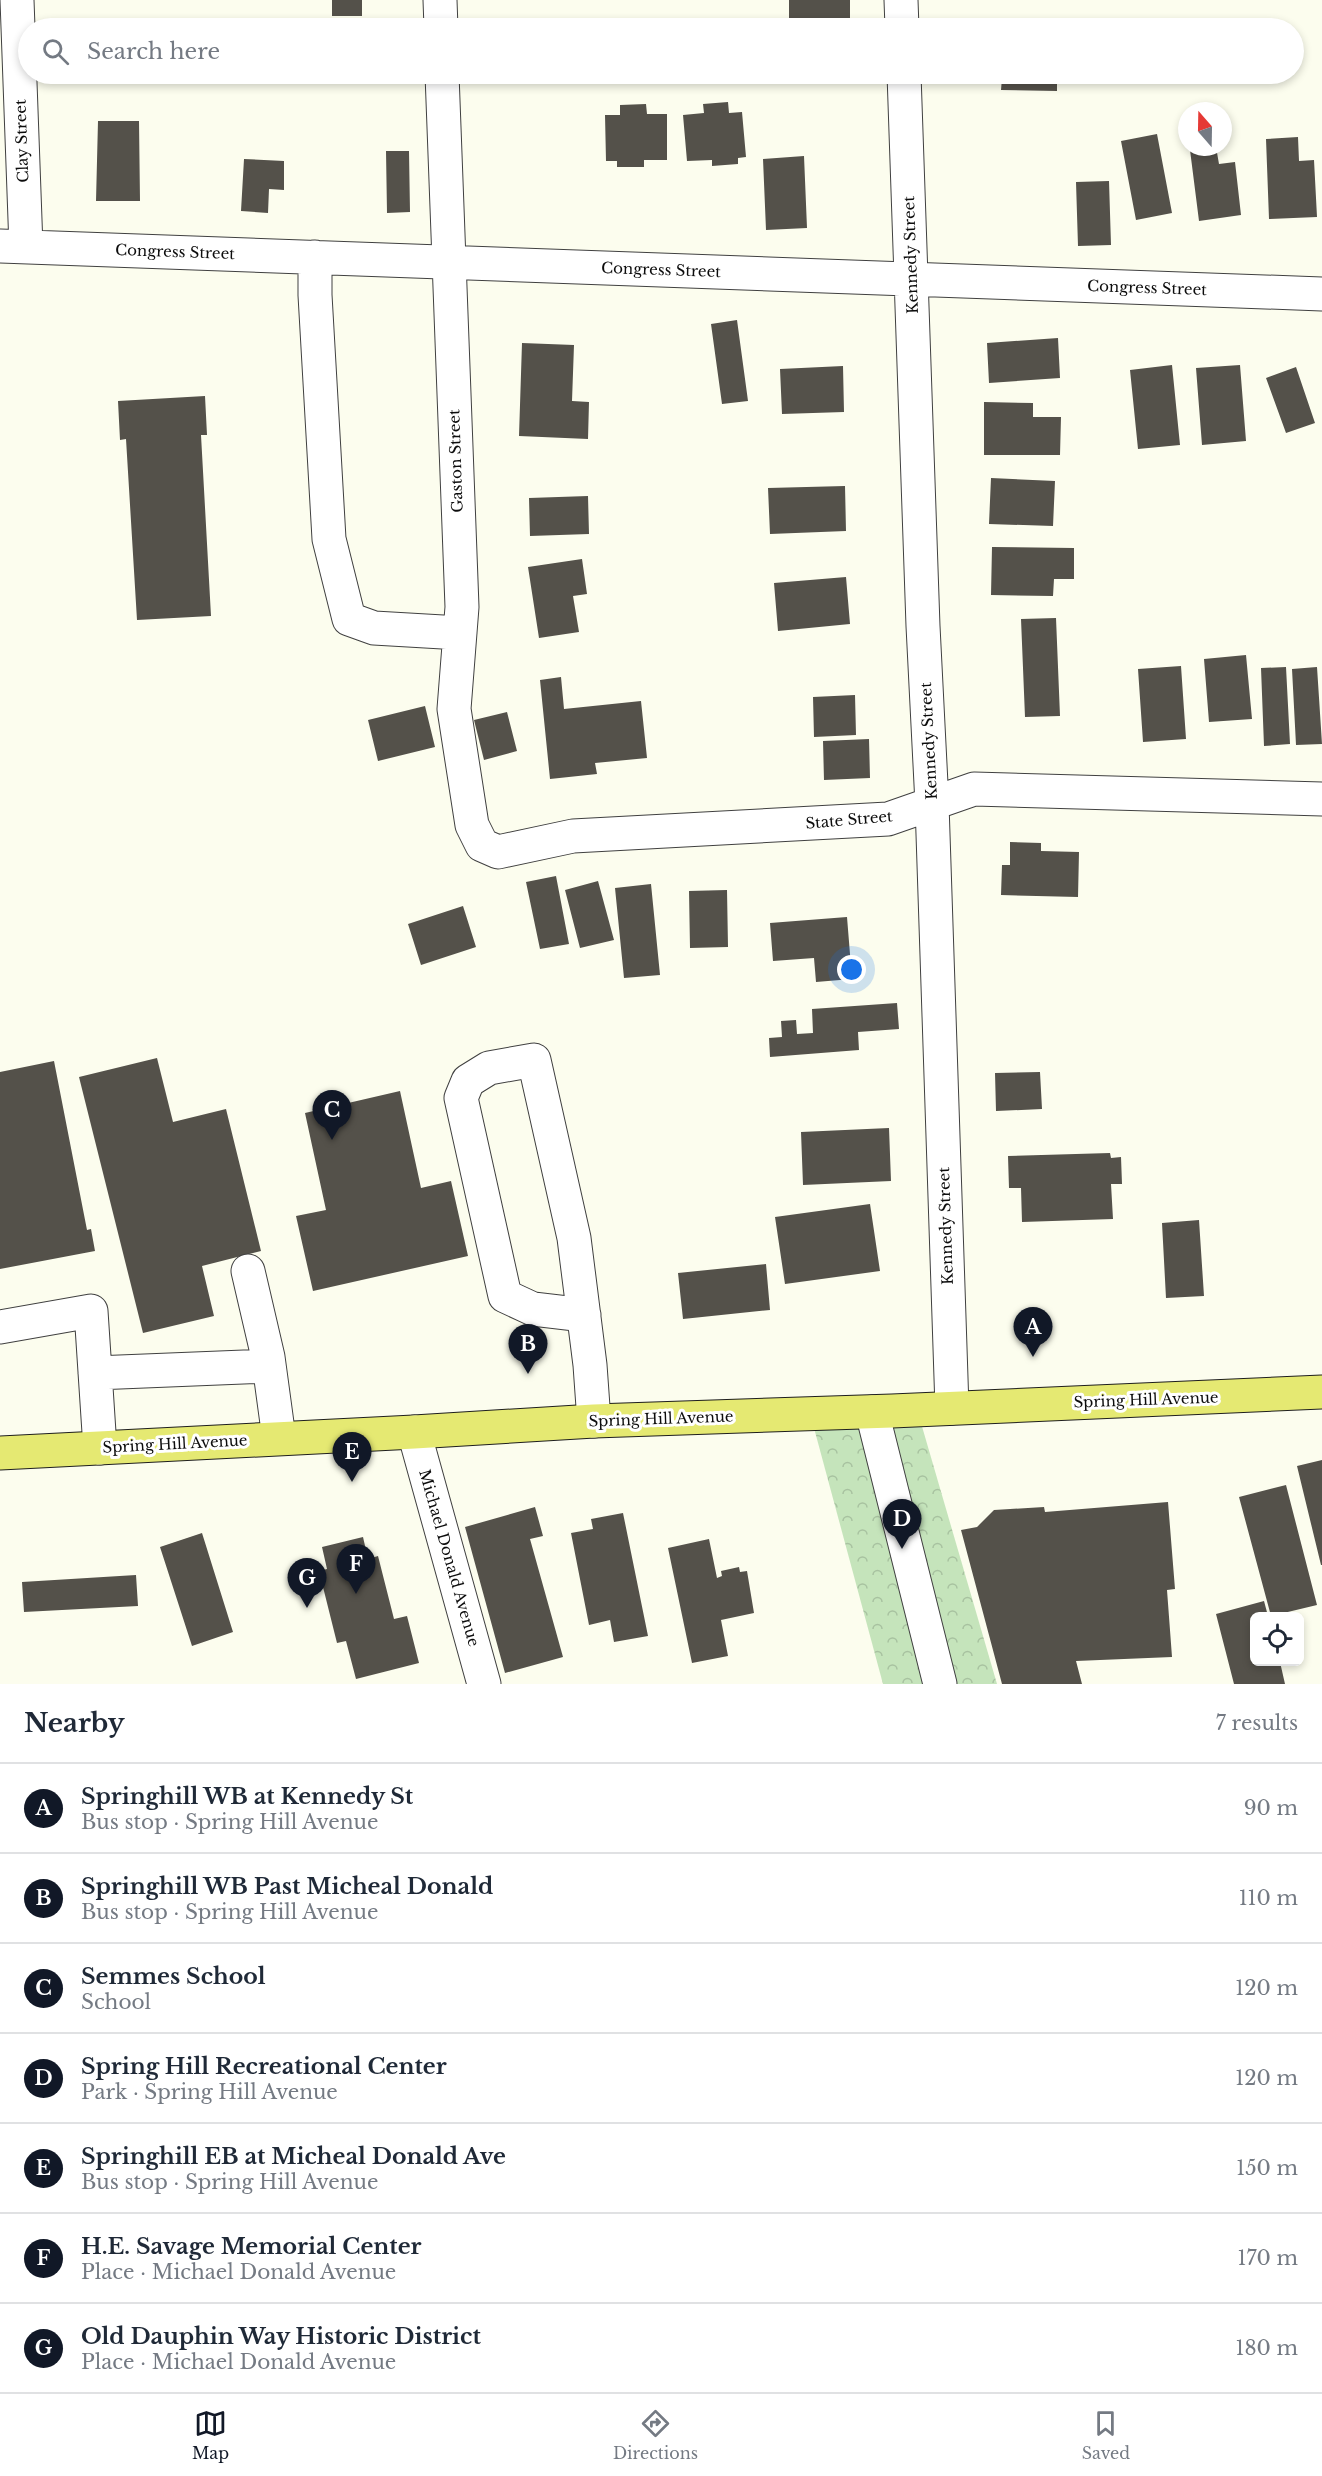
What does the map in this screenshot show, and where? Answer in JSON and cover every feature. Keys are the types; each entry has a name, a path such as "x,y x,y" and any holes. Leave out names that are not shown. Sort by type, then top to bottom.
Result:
{"main road":[{"name":"Spring Hill Avenue","path":"0,1453 414,1432 594,1420 872,1412 1322,1392"}],"street":[{"name":"Clay Street","path":"13,246 17,0"},
{"path":"440,0 441,18"},
{"path":"901,0 902,18"},
{"name":"Gaston Street","path":"442,84 462,607 454,709 472,825 482,845"},
{"name":"Kennedy Street","path":"904,84 952,1408"},
{"name":"Congress Street","path":"13,246 1322,294"},
{"path":"315,257 315,295 329,539 349,619 374,628 460,633"},
{"name":"State Street","path":"482,845 498,852 573,836 888,819 974,789 1322,799"},
{"path":"584,1315 533,1309 505,1296 461,1098 468,1081 489,1068 534,1060 574,1238 584,1315 590,1365 594,1420"},
{"path":"248,1271 269,1366 279,1438"},
{"path":"0,1327 91,1311 100,1448"},
{"path":"95,1373 269,1366"},
{"path":"872,1412 940,1684"},
{"name":"Michael Donald Avenue","path":"414,1432 484,1684"}],"green space":[{"path":"921,1423 997,1684 883,1684 814,1428"}],"building":[{"path":"332,0 362,0 362,16 332,16"},
{"path":"789,0 850,0 850,18 789,18"},
{"path":"1002,84 1057,84 1057,91 1001,90"},
{"path":"728,102 729,113 742,112 746,157 738,158 738,164 712,166 712,160 687,161 683,115 704,113 703,104"},
{"path":"646,104 647,114 667,114 667,160 644,160 644,167 617,167 617,161 606,161 605,115 620,115 620,105"},
{"path":"98,121 139,121 140,201 96,201"},
{"path":"1157,134 1172,213 1136,220 1121,141"},
{"path":"1298,137 1299,161 1314,160 1317,217 1269,219 1266,139"},
{"path":"386,151 409,151 410,212 387,213"},
{"path":"804,156 807,228 766,230 763,159"},
{"path":"1191,156 1218,156 1219,164 1235,162 1241,215 1199,221"},
{"path":"244,159 284,161 284,190 269,189 268,213 241,211"},
{"path":"1109,181 1111,245 1078,246 1076,182"},
{"path":"737,320 748,401 722,404 711,324"},
{"path":"1058,338 1060,378 989,383 987,343"},
{"path":"522,343 574,345 572,401 589,402 588,439 519,436"},
{"path":"1172,365 1180,445 1138,449 1130,370"},
{"path":"1240,365 1246,441 1202,445 1196,368"},
{"path":"843,366 844,412 782,414 780,369"},
{"path":"1296,367 1315,423 1286,433 1266,378"},
{"path":"205,396 207,435 201,435 211,616 137,620 126,439 120,440 118,401"},
{"path":"984,402 1033,403 1033,417 1061,417 1060,455 984,455"},
{"path":"991,478 1055,481 1053,526 989,524"},
{"path":"845,486 846,531 770,534 768,488"},
{"path":"588,496 589,534 530,536 529,498"},
{"path":"992,547 1074,548 1074,579 1054,579 1053,596 991,595"},
{"path":"582,559 587,594 573,596 579,632 539,638 528,567"},
{"path":"846,577 850,624 778,631 774,583"},
{"path":"1056,618 1060,716 1025,717 1021,619"},
{"path":"1246,655 1252,719 1209,722 1204,659"},
{"path":"1181,666 1186,739 1143,742 1138,669"},
{"path":"1286,667 1290,744 1264,746 1261,668"},
{"path":"1317,667 1322,744 1296,745 1292,669"},
{"path":"561,677 564,709 641,701 647,758 595,763 597,774 550,779 540,680"},
{"path":"855,695 856,735 814,737 813,697"},
{"path":"425,706 435,747 378,761 368,720"},
{"path":"507,712 517,751 484,760 474,720"},
{"path":"869,739 870,778 824,780 823,741"},
{"path":"1010,842 1041,843 1041,851 1079,852 1078,897 1001,895 1002,865 1010,865"},
{"path":"556,876 569,944 540,949 526,882"},
{"path":"598,881 614,940 580,948 565,890"},
{"path":"651,884 660,975 624,978 615,888"},
{"path":"727,890 728,947 690,948 689,891"},
{"path":"463,906 476,947 421,965 408,924"},
{"path":"847,917 852,979 816,982 814,958 773,961 770,923"},
{"path":"897,1003 899,1029 858,1032 859,1050 770,1057 769,1038 782,1037 781,1021 796,1020 797,1034 813,1033 812,1009"},
{"path":"157,1058 173,1122 226,1109 261,1251 202,1266 214,1316 143,1333 79,1077"},
{"path":"54,1061 87,1230 91,1229 95,1251 0,1269 0,1072"},
{"path":"1040,1072 1042,1109 996,1111 995,1073"},
{"path":"400,1091 421,1188 451,1181 468,1256 313,1291 296,1216 326,1210 305,1113"},
{"path":"889,1128 891,1181 803,1185 801,1132"},
{"path":"1110,1153 1111,1158 1121,1157 1122,1184 1111,1184 1113,1219 1022,1222 1021,1188 1009,1188 1008,1156"},
{"path":"870,1204 880,1271 785,1284 775,1217"},
{"path":"1199,1220 1204,1296 1166,1298 1162,1223"},
{"path":"766,1264 770,1310 683,1319 678,1273"},
{"path":"1322,1460 1322,1565 1321,1565 1297,1466"},
{"path":"1286,1485 1317,1605 1288,1612 1270,1612 1239,1497"},
{"path":"1168,1502 1175,1589 1167,1590 1172,1657 1076,1661 1082,1684 1002,1684 961,1530 977,1527 994,1510 1044,1507 1045,1512"},
{"path":"535,1507 543,1536 530,1539 563,1657 505,1673 465,1527"},
{"path":"623,1513 648,1636 614,1642 610,1620 589,1625 571,1533 593,1529 591,1519"},
{"path":"202,1533 233,1632 192,1646 160,1547"},
{"path":"363,1537 368,1559 378,1556 394,1619 407,1616 419,1663 356,1679 346,1641 337,1643 319,1571 327,1569 322,1547"},
{"path":"709,1539 717,1578 722,1576 721,1571 739,1567 740,1572 747,1571 754,1613 721,1620 728,1656 692,1663 668,1548"},
{"path":"136,1575 138,1606 24,1612 22,1582"},
{"path":"1264,1601 1267,1612 1250,1612 1250,1666 1281,1666 1285,1684 1234,1684 1216,1614"}],"place":[{"name":"Semmes School","path":"332,1140"},
{"name":"Springhill WB at Kennedy St","path":"1033,1357"},
{"name":"Springhill WB Past Micheal Donald","path":"528,1374"},
{"name":"Springhill EB at Micheal Donald Ave","path":"352,1482"},
{"name":"Spring Hill Recreational Center","path":"902,1549"},
{"name":"H.E. Savage Memorial Center","path":"356,1594"},
{"name":"Old Dauphin Way Historic District","path":"307,1608"}]}
